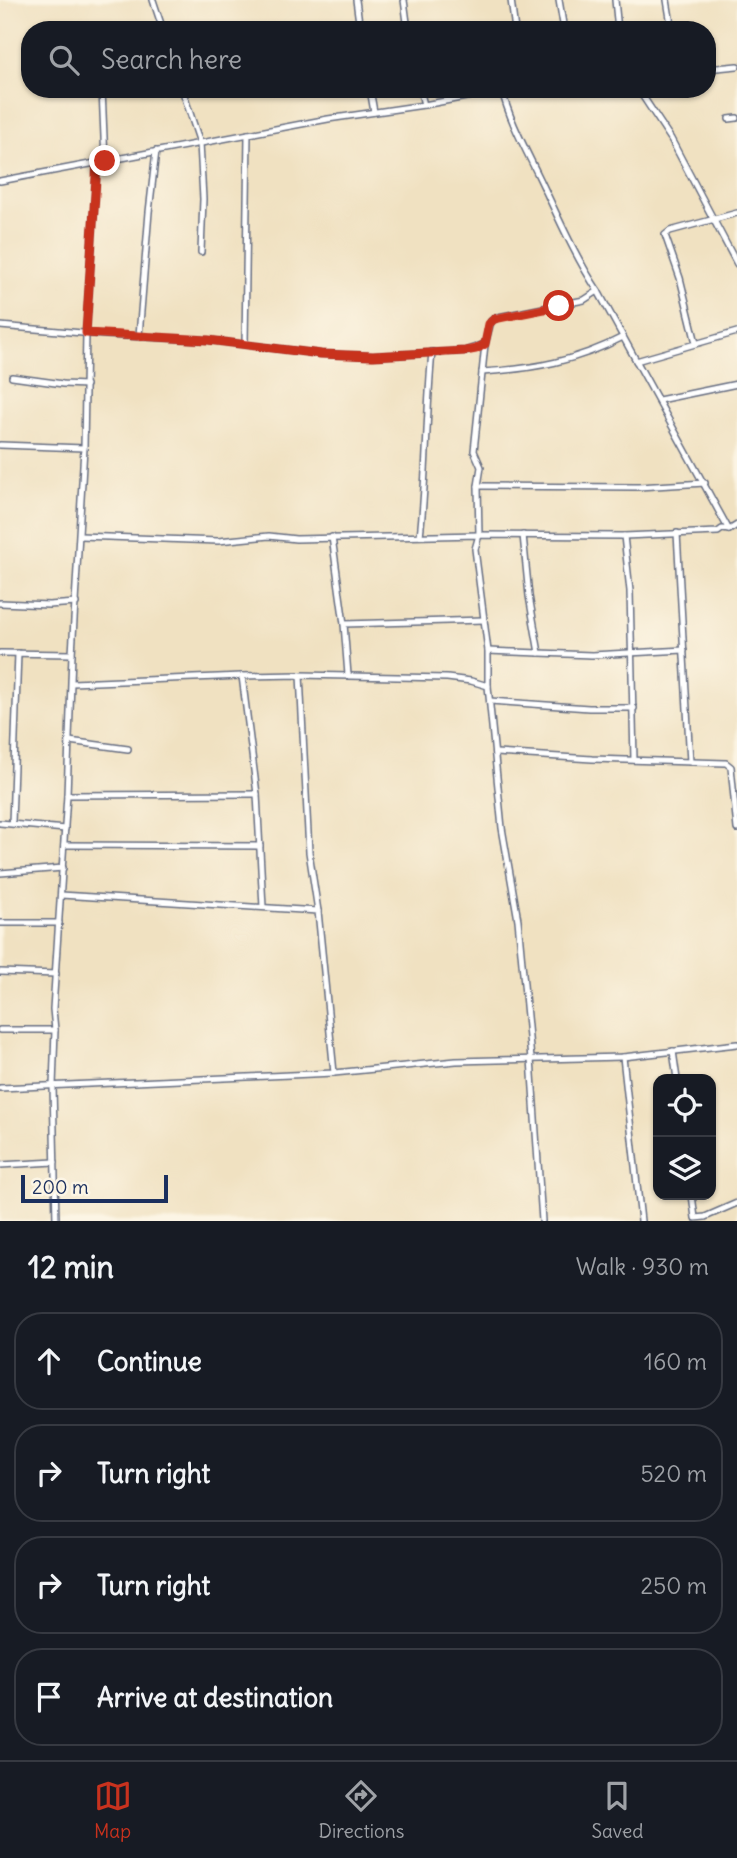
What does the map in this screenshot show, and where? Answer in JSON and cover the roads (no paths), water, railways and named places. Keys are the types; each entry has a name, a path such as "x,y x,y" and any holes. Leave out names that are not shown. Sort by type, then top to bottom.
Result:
{"street":[{"path":"153,0 160,21"},
{"path":"356,0 359,21"},
{"path":"404,0 407,21"},
{"path":"511,0 514,21"},
{"path":"559,0 562,21"},
{"path":"615,0 617,21"},
{"path":"667,0 670,21"},
{"path":"716,68 737,66"},
{"path":"102,98 105,161"},
{"path":"185,98 200,144 201,252"},
{"path":"372,98 374,112"},
{"path":"422,98 424,105"},
{"path":"0,181 248,134 461,98"},
{"path":"506,98 528,155 581,264 729,530"},
{"path":"644,98 671,139 737,264"},
{"path":"729,119 737,118"},
{"path":"245,344 248,134"},
{"path":"139,336 156,152"},
{"path":"56,1221 53,1009 67,796 72,654 85,448 86,333 97,163"},
{"path":"696,343 666,235 670,231 737,213"},
{"path":"542,1221 518,920 502,828 488,686 488,651 475,549 479,535 478,486 481,467 474,451 489,324 494,319 584,300 598,291"},
{"path":"0,326 196,339 321,354 373,356 470,350 485,344"},
{"path":"636,360 737,332"},
{"path":"482,372 522,370 564,361 592,353 623,337"},
{"path":"420,536 426,488 426,411 432,352"},
{"path":"12,377 63,384 86,384"},
{"path":"659,400 737,384"},
{"path":"0,445 85,448"},
{"path":"478,486 638,487 705,483"},
{"path":"80,536 218,541 270,536 296,539 479,535 624,536 729,530 737,525"},
{"path":"677,533 690,762"},
{"path":"523,535 529,596 539,653"},
{"path":"624,536 630,591 634,761"},
{"path":"332,537 348,675"},
{"path":"0,603 76,603"},
{"path":"344,624 484,620"},
{"path":"488,651 592,655 684,650"},
{"path":"0,653 72,654"},
{"path":"12,824 18,653"},
{"path":"72,683 300,674 447,678 488,686"},
{"path":"300,674 309,852 318,911 334,1073"},
{"path":"242,676 257,794 263,907"},
{"path":"490,701 589,708 634,708"},
{"path":"69,741 128,749"},
{"path":"496,753 722,763 731,767 737,829"},
{"path":"67,796 257,794"},
{"path":"0,823 65,829"},
{"path":"64,845 260,846"},
{"path":"0,873 63,868"},
{"path":"61,895 318,911"},
{"path":"0,923 59,923"},
{"path":"0,972 56,974"},
{"path":"0,1030 55,1030"},
{"path":"0,1088 334,1073 456,1061 623,1057 737,1044"},
{"path":"673,1051 676,1074"},
{"path":"623,1057 641,1221"},
{"path":"0,1165 55,1162"},
{"path":"693,1200 696,1220 737,1203"}]}
